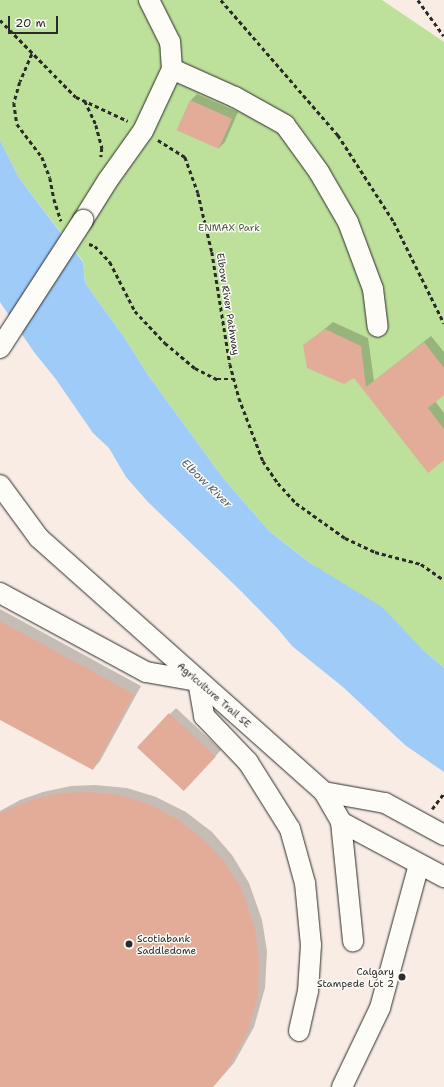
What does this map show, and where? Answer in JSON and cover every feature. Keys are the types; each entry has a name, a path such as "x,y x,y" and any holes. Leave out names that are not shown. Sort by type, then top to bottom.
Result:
{"lane":[{"path":"0,348 108,180 144,131 172,69 170,42 149,0"},
{"path":"172,69 235,97 285,125 319,172 348,222 373,289 378,327"},
{"name":"Agriculture Trail SE","path":"0,485 39,538 324,792 341,822 353,941"},
{"path":"0,593 146,672 198,681 204,716 248,762 290,829 305,883 311,945 308,991 298,1032"},
{"path":"324,792 385,803 444,836"},
{"path":"341,822 444,877"},
{"path":"342,1087 380,1008 419,864"}],"path":[{"path":"221,0 338,135 394,222 444,323"},
{"path":"418,0 444,36"},
{"name":"Elbow River Pathway","path":"0,20 49,72 76,97 123,118 185,157 198,193 212,252 232,372 245,416 263,462 278,483 296,503 345,538 375,552 421,564 444,580"},
{"path":"84,101 98,133 102,148 101,161"}],"green space":[{"name":"ENMAX Park","path":"0,0 382,0 444,42 444,668 423,650 269,531 223,478 148,375 124,337 85,283 83,261 19,178 0,140"}],"water":[{"name":"Elbow River","path":"0,140 19,178 83,262 85,283 124,337 148,375 223,478 269,531 310,563 382,607 423,650 444,668 444,772 405,745 343,687 292,646 278,629 242,592 148,502 126,477 109,448 93,433 55,378 34,352 0,302"}],"building":[{"path":"190,100 232,119 219,149 177,130"},
{"path":"325,329 361,346 366,387 424,342 444,368 444,395 428,408 444,429 444,460 428,473 354,378 344,384 307,368 303,345"},
{"path":"0,621 134,694 93,770 0,720"},
{"path":"169,713 216,757 184,791 137,747"},
{"name":"Scotiabank Saddledome","path":"87,792 119,795 149,804 179,820 204,840 225,862 242,890 255,929 259,959 258,996 246,1035 226,1071 213,1087 0,1087 0,813 34,799 62,793"}],"place":[{"name":"Scotiabank Saddledome","path":"129,944"},
{"name":"Calgary Stampede Lot 2","path":"402,977"}]}
